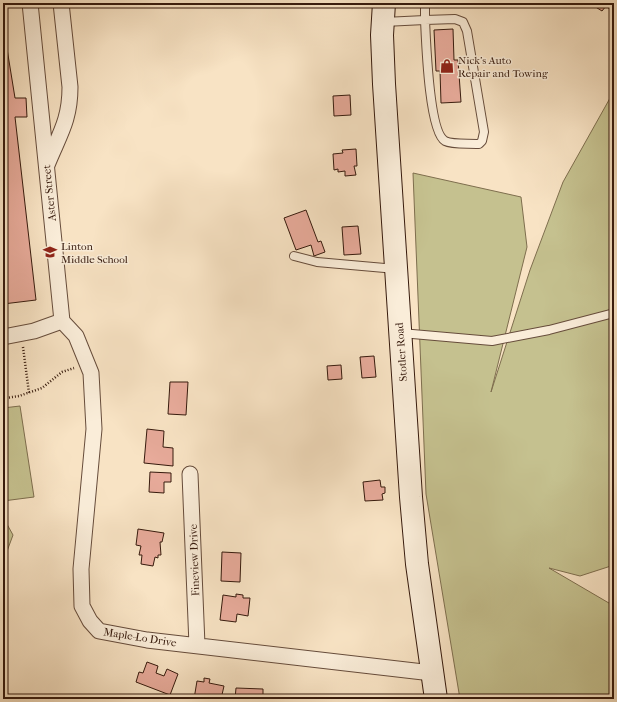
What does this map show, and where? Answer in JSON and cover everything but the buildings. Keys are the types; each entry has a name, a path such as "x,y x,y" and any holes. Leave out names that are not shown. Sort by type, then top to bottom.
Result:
{"street":[{"name":"Aster Street","path":"30,3 62,321"},
{"path":"46,166 68,117 70,101 70,87 61,3"},
{"name":"Stotler Road","path":"383,12 384,84 417,564 436,699"},
{"path":"3,337 21,334 62,321"},
{"name":"Maple-Lo Drive","path":"62,321 76,336 91,373 94,429 81,569 82,606 90,621 99,632 147,640 432,673"},
{"name":"Fineview Drive","path":"190,474 197,646"}],"lane":[{"path":"383,12 425,20 455,18 463,22 467,31 484,127 482,141 479,144 446,141 440,136 436,126 429,85 425,20 425,3"},
{"path":"294,256 317,262 396,269"},
{"path":"400,333 492,341 549,330 614,312"}],"path":[{"path":"21,334 29,393"},
{"path":"6,398 29,393 42,388 62,372 73,369 85,356"}],"shaded area":[{"path":"614,91 614,565 580,576 549,568 614,606 614,699 460,699 426,494 413,173 521,197 527,247 491,392 530,270 563,182"},
{"path":"20,406 34,497 3,501 3,408"},
{"path":"3,517 13,535 3,562"}],"place":[{"name":"Nick's Auto Repair and Towing","path":"447,66"},
{"name":"Linton Middle School","path":"50,252"}]}
